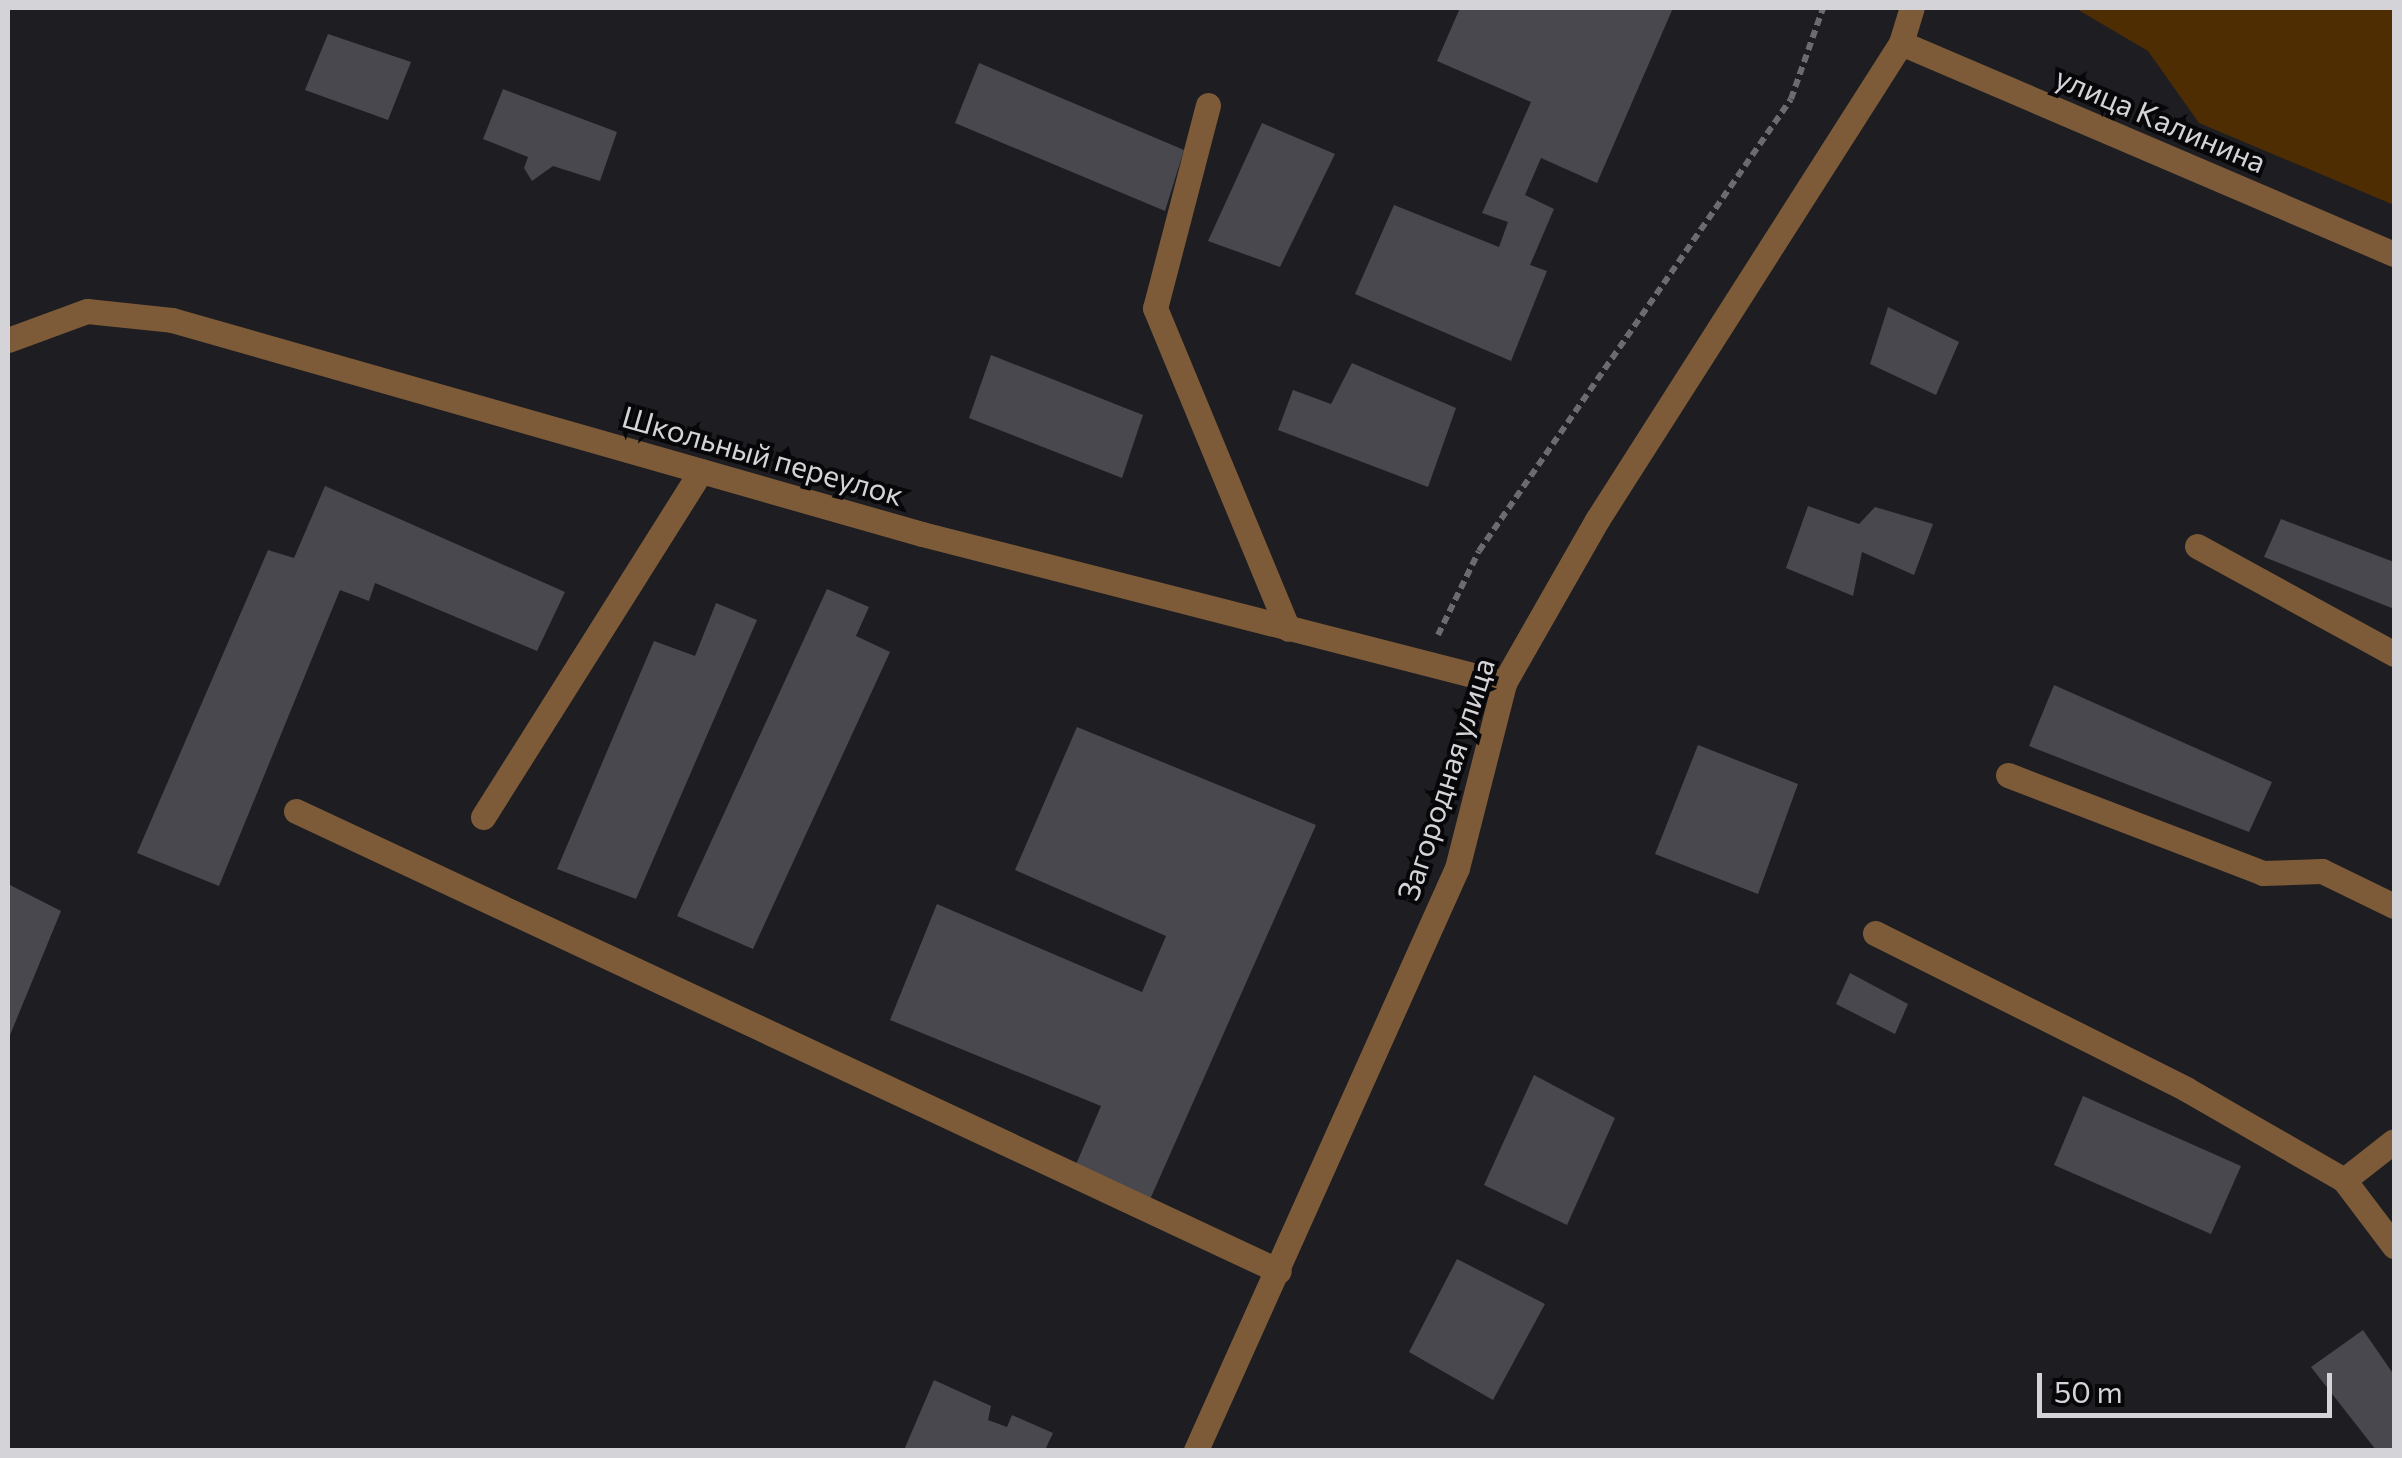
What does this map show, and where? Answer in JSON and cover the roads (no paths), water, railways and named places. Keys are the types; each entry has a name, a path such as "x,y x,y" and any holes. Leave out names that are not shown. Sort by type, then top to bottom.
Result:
{"street":[{"name":"Загородная улица","path":"1196,1450 1456,868 1504,683 1597,520 1901,43 1912,8"},
{"name":"улица Калинина","path":"1901,43 2394,254"},
{"path":"1208,106 1154,308 1288,628"},
{"name":"Школьный переулок","path":"8,340 87,311 172,320 702,471 1504,683"},
{"path":"482,817 702,471"},
{"path":"2197,546 2394,654"},
{"path":"2008,775 2263,873 2322,871 2394,906"},
{"path":"296,811 1278,1271"},
{"path":"1875,933 2186,1090 2344,1180 2394,1246"},
{"path":"2344,1180 2394,1141"}]}
